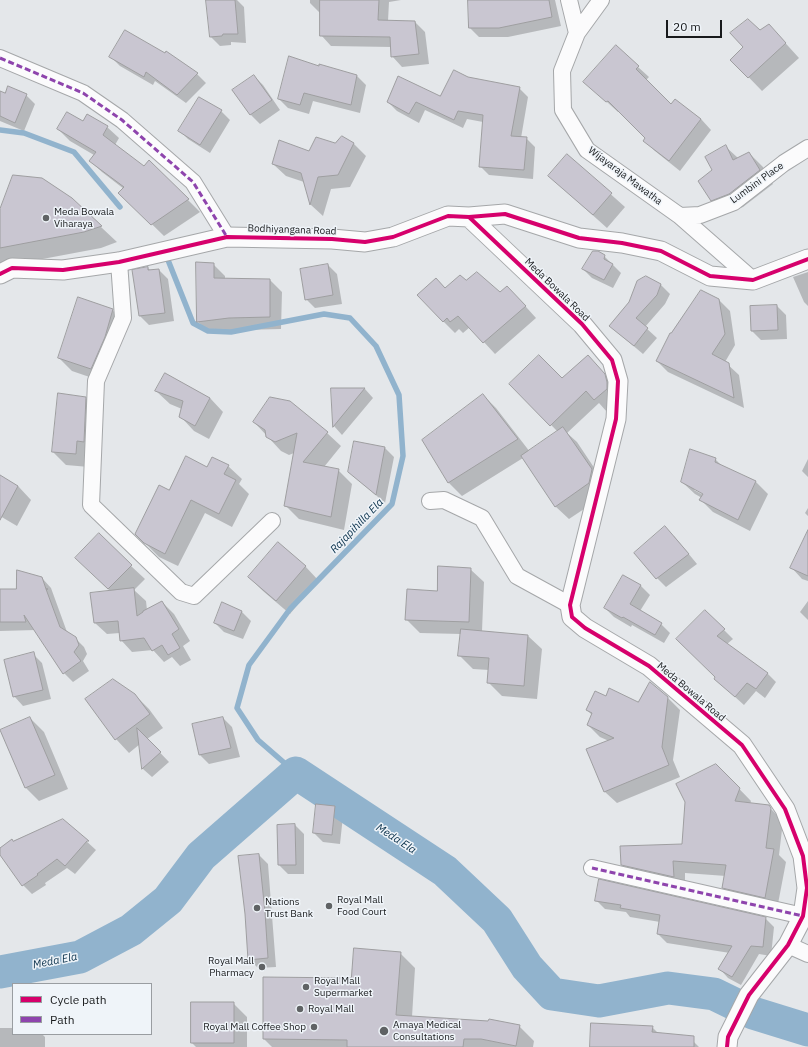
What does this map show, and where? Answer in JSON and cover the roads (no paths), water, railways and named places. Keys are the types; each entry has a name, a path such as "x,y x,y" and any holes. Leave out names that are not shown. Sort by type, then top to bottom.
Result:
{"street":[{"path":"569,0 577,33"},
{"name":"Wijayaraja Mawatha","path":"601,0 577,33 562,71 563,110 588,150 680,216 753,280"},
{"path":"0,58 83,93 122,120 193,182 227,237"},
{"name":"Lumbini Place","path":"680,216 700,215 734,202 784,163 808,148"},
{"name":"Bodhiyangana Road","path":"0,274 12,268 63,270 119,262 227,237 332,239 365,242 393,237 448,216 469,217 505,214 579,238 622,243 661,251 710,276 753,280 808,259"},
{"name":"Meda Bowala Road","path":"469,217 582,324 612,360 618,381 616,418 570,605 572,616 585,628 649,666 742,745 785,809 803,856 807,888 803,916 788,945 749,995 728,1042"},
{"path":"119,262 124,318 96,381 91,504 181,592 194,596 272,521"},
{"path":"430,500 444,500 482,518 517,576 570,605"},
{"path":"592,868 803,916"},
{"path":"788,945 808,954"}],"waterway":[{"name":"Rajapihilla Ela","path":"0,130 24,133 74,152 120,207"},
{"name":"Rajapihilla Ela","path":"166,255 193,323 208,331 231,332 324,314 350,318 376,346 399,395 403,456 392,504 290,609 249,665 237,708 258,740 296,773"},
{"name":"Meda Ela","path":"0,972 80,957 131,930 168,900 201,856 296,773 445,871 497,920 527,967 552,994 599,1001 668,988 714,994 753,1013 808,1030"}],"place":[{"name":"Meda Bowala Viharaya","path":"46,218"},
{"name":"Royal Mall Food Court","path":"329,906"},
{"name":"Nations Trust Bank","path":"257,908"},
{"name":"Royal Mall Pharmacy","path":"262,967"},
{"name":"Royal Mall Supermarket","path":"306,987"},
{"name":"Royal Mall","path":"300,1009"},
{"name":"Royal Mall Coffee Shop","path":"314,1027"},
{"name":"Amaya Medical Consultations","path":"384,1031"}]}
